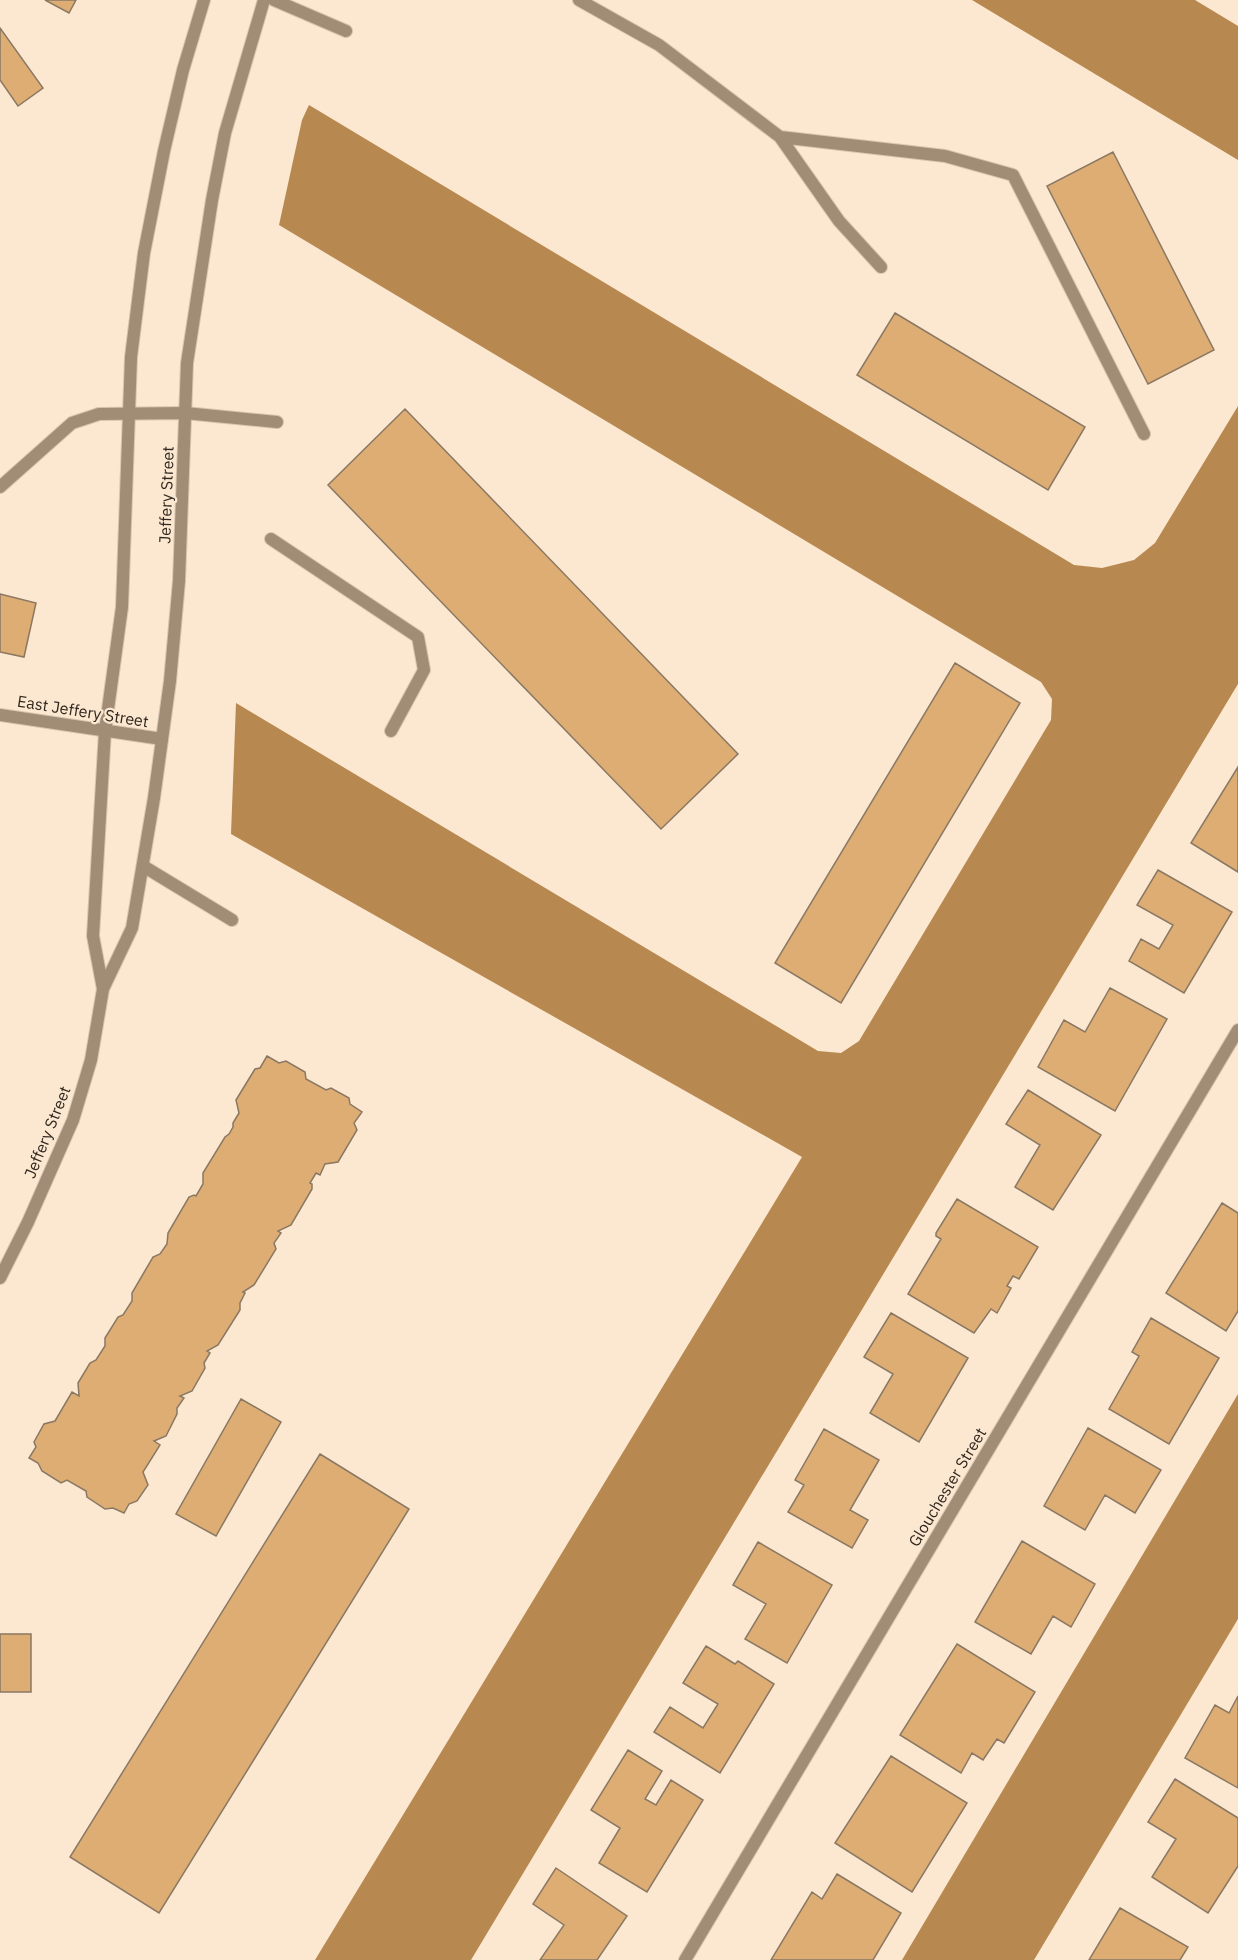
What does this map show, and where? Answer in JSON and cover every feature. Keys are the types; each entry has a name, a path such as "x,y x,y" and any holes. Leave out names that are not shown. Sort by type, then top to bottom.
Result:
{"street":[{"name":"Jeffery Street","path":"103,989 93,936 105,730 122,607 131,357 144,253 164,151 183,70 204,0"},
{"name":"Jeffery Street","path":"0,1278 28,1222 73,1120 91,1060 103,989 132,927 170,681 179,581 187,363 212,200 225,133 264,0"},
{"path":"274,0 346,31"},
{"path":"579,0 659,45 780,136 839,221 881,267"},
{"path":"780,136 945,156 1013,175 1144,434"},
{"path":"0,487 72,423 99,414 185,413 277,422"},
{"path":"271,539 418,637 424,670 391,731"},
{"name":"East Jeffery Street","path":"0,715 162,739"},
{"path":"142,866 231,920"},
{"name":"Glouchester Street","path":"685,1960 1238,1030"}],"shaded area":[{"path":"972,0 1195,0 1238,26 1238,160"},
{"path":"309,105 1074,565 1102,568 1134,560 1155,543 1238,406 1238,684 471,1960 315,1960 802,1157 231,834 236,703 818,1051 841,1053 859,1041 1051,720 1052,699 1041,682 279,225 302,120"},
{"path":"1238,1394 1238,1619 1034,1960 902,1960"}],"building":[{"path":"45,0 76,0 69,13"},
{"path":"0,28 43,88 18,106 0,80"},
{"path":"1113,152 1214,350 1148,384 1047,186"},
{"path":"895,313 1085,427 1048,490 857,375"},
{"path":"405,409 738,754 661,829 328,485"},
{"path":"0,594 36,603 24,657 0,652"},
{"path":"955,663 1020,703 841,1003 775,963"},
{"path":"1238,767 1238,872 1191,843"},
{"path":"1158,870 1232,912 1184,993 1129,961 1141,939 1159,949 1173,925 1137,905"},
{"path":"1110,988 1167,1019 1115,1111 1038,1067 1064,1020 1085,1032"},
{"path":"267,1056 279,1063 286,1061 305,1072 306,1079 326,1090 331,1088 349,1098 350,1104 362,1112 354,1123 357,1130 338,1162 325,1164 320,1175 316,1173 310,1183 312,1189 291,1225 278,1231 281,1233 274,1243 276,1249 254,1285 243,1292 245,1293 240,1303 240,1310 218,1345 207,1351 210,1353 204,1363 205,1368 192,1391 180,1396 184,1398 177,1408 177,1414 166,1436 154,1441 160,1445 143,1472 148,1485 137,1501 129,1504 124,1513 113,1508 105,1509 87,1497 86,1491 67,1480 61,1483 42,1471 38,1463 29,1458 36,1447 34,1442 44,1424 55,1421 72,1392 79,1396 78,1383 90,1363 96,1360 105,1346 105,1338 118,1317 123,1315 132,1301 132,1293 153,1257 160,1254 167,1244 168,1233 189,1197 196,1196 203,1184 203,1173 229,1134 239,1113 236,1100 255,1069 260,1068"},
{"path":"1028,1090 1101,1135 1053,1210 1015,1187 1040,1145 1006,1124"},
{"path":"957,1199 1038,1247 1019,1279 1013,1276 1007,1286 1011,1288 997,1313 991,1309 974,1333 908,1294 941,1239 936,1236 936,1233"},
{"path":"1222,1203 1238,1213 1238,1311 1226,1331 1166,1293"},
{"path":"891,1313 968,1358 919,1442 870,1413 893,1374 864,1357"},
{"path":"1151,1318 1219,1358 1169,1444 1109,1409 1139,1356 1132,1352"},
{"path":"241,1399 281,1422 216,1536 176,1514"},
{"path":"1088,1428 1161,1470 1135,1513 1105,1495 1085,1530 1044,1506"},
{"path":"824,1429 879,1460 850,1510 868,1520 852,1548 788,1512 804,1485 795,1480"},
{"path":"320,1454 409,1509 159,1913 70,1857"},
{"path":"1022,1541 1095,1584 1071,1627 1053,1616 1031,1654 975,1622"},
{"path":"758,1542 832,1585 787,1663 745,1639 766,1604 733,1585"},
{"path":"0,1634 31,1634 31,1692 0,1692"},
{"path":"957,1644 1035,1692 1004,1743 997,1739 983,1760 972,1753 961,1773 900,1735"},
{"path":"706,1646 735,1664 738,1661 774,1684 720,1773 654,1732 670,1707 703,1728 718,1704 683,1683"},
{"path":"1238,1696 1238,1788 1185,1758 1215,1705 1229,1713"},
{"path":"628,1750 662,1771 645,1799 656,1805 671,1780 703,1800 647,1892 599,1863 620,1828 591,1810"},
{"path":"891,1756 967,1803 912,1892 835,1843"},
{"path":"1175,1779 1238,1818 1238,1866 1208,1913 1152,1877 1176,1839 1148,1822"},
{"path":"556,1868 627,1916 597,1960 540,1960 564,1925 533,1904"},
{"path":"837,1874 901,1913 873,1960 771,1960 812,1892 822,1899"},
{"path":"1120,1908 1188,1947 1180,1960 1089,1960"}]}
